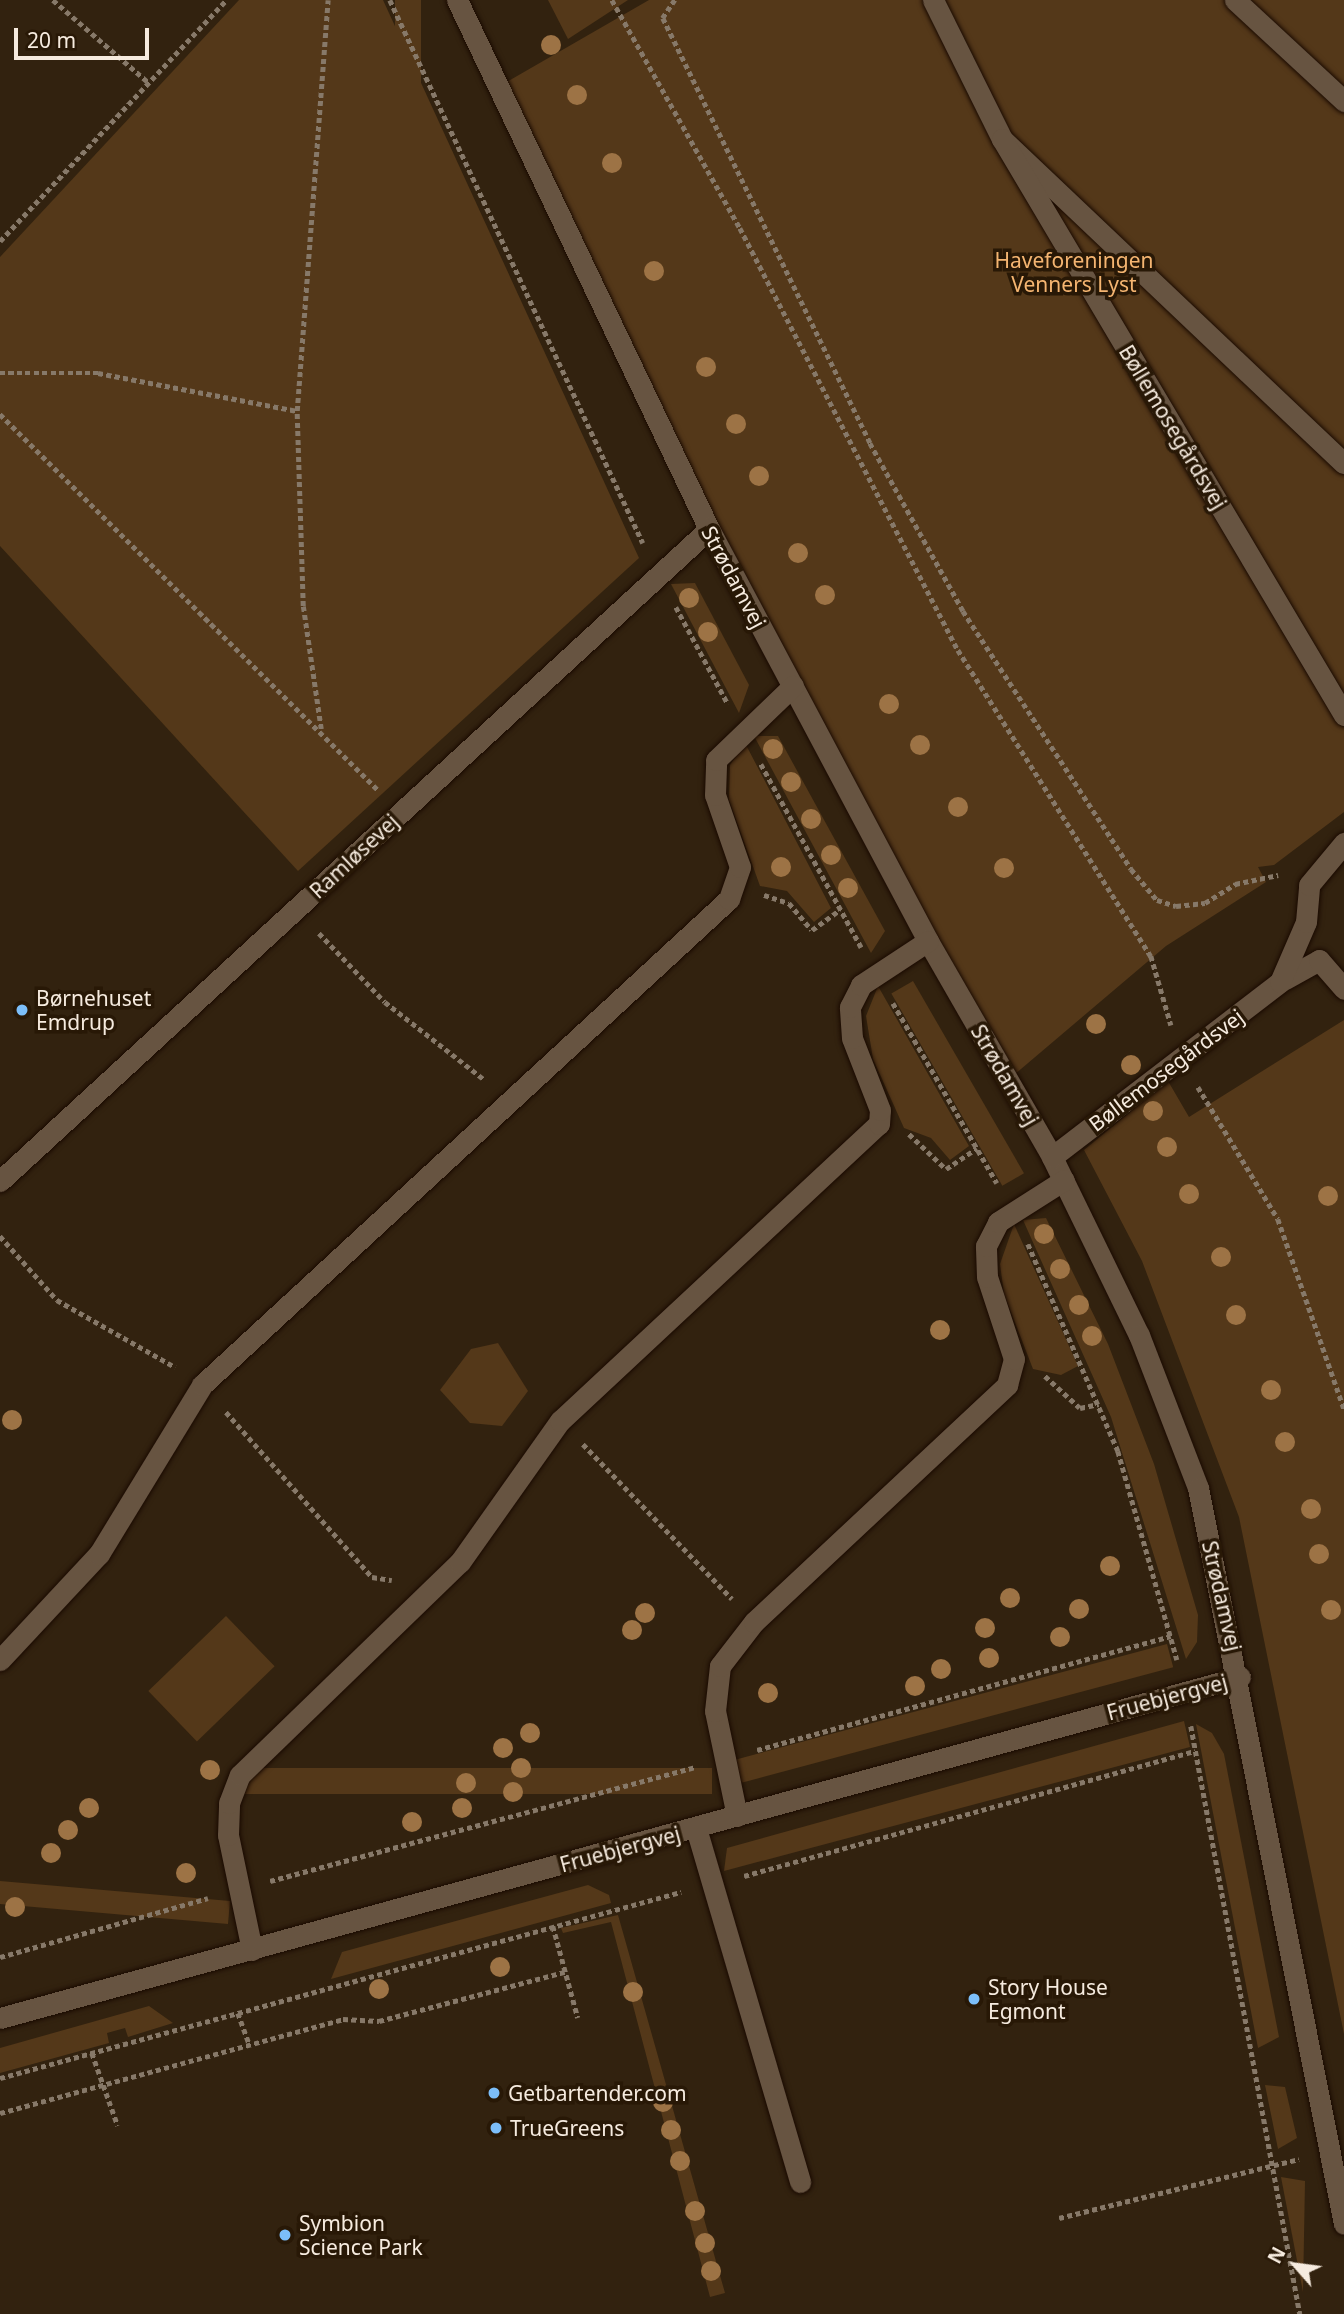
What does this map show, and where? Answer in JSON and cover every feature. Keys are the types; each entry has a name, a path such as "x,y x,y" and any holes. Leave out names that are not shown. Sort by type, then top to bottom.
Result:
{"street":[{"name":"Strødamvej","path":"457,0 709,529 928,941 1052,1157 1139,1335 1198,1488 1240,1677 1344,2224"},
{"name":"Bøllemosegårdsvej","path":"933,0 1002,139 1344,715"},
{"path":"1235,0 1344,101"},
{"name":"Bøllemosegårdsvej","path":"1002,139 1344,463"},
{"name":"Ramløsevej","path":"0,1181 709,529"},
{"path":"0,1660 99,1554 202,1385 737,888 738,857 715,795 716,760 793,686"},
{"path":"1308,886 1344,842"},
{"name":"Bøllemosegårdsvej","path":"1280,982 1306,922 1308,886"},
{"path":"252,1950 228,1835 229,1803 240,1775 460,1562 560,1421 878,1124 880,1110 852,1038 850,1007 861,985 928,941"},
{"name":"Bøllemosegårdsvej","path":"1052,1157 1308,961 1319,960 1344,989"},
{"path":"737,1816 714,1696 730,1649 754,1622 1007,1385 1014,1359 987,1277 986,1246 998,1222 1064,1180"},
{"name":"Fruebjergvej","path":"0,2018 1240,1677"},
{"path":"695,1828 800,2182"}],"path":[{"path":"53,0 148,82"},
{"path":"0,241 226,0"},
{"path":"321,729 303,606 297,411 328,0"},
{"path":"390,0 649,555"},
{"path":"612,0 740,228 958,650 1151,956 1181,1059 1278,1219 1344,1409"},
{"path":"675,0 663,18 870,443 963,611 1131,869 1157,900 1176,906 1205,903 1261,876 1308,886"},
{"path":"0,373 98,373 297,411"},
{"path":"0,414 351,761"},
{"path":"670,596 735,716"},
{"path":"755,752 868,959"},
{"path":"765,895 789,903 812,930 840,910"},
{"path":"316,930 386,1002 510,1099"},
{"path":"890,997 1000,1189"},
{"path":"913,1135 946,1169 977,1149"},
{"path":"1024,1235 1100,1404 1147,1541 1178,1664"},
{"path":"1055,1379 1080,1408 1100,1404"},
{"path":"560,1421 754,1622"},
{"path":"748,1753 1171,1636"},
{"path":"1191,1721 1300,2314"},
{"path":"0,2078 1195,1751"},
{"path":"266,1882 701,1766"},
{"path":"0,1957 212,1897"},
{"path":"554,1926 578,2018"},
{"path":"0,2113 343,2019 379,2021 479,1999 565,1972"},
{"path":"238,2013 249,2044"},
{"path":"92,2053 118,2126"},
{"path":"1059,2218 1330,2151"}],"green space":[{"path":"239,0 383,0 639,558 298,871 0,546 0,257"},
{"path":"395,0 421,0 421,609 395,609"},
{"path":"548,0 628,0 568,39"},
{"name":"Haveforeningen Venners Lyst","path":"649,0 1344,0 1344,812 1274,865 1258,867 1266,882 1166,946 1008,1080 928,941 498,87"},
{"path":"695,583 749,685 739,713 671,584"},
{"path":"754,736 778,736 885,931 871,953"},
{"path":"745,743 831,908 814,922 787,891 760,886 729,800 730,765"},
{"path":"913,981 1024,1173 1002,1186 891,994"},
{"path":"878,986 969,1146 950,1160 931,1138 904,1128 873,1059 866,1016"},
{"path":"1344,1020 1344,2034 1239,1517 1142,1261 1084,1150 1168,1081 1189,1117"},
{"path":"1046,1218 1108,1344 1154,1464 1198,1615 1197,1642 1186,1659 1111,1417 1023,1220"},
{"path":"1014,1224 1078,1366 1061,1375 1033,1369 1004,1294 1000,1264"},
{"path":"498,1343 528,1391 502,1426 470,1423 440,1390 471,1349"},
{"path":"226,1616 275,1666 197,1741 148,1691"},
{"path":"1167,1644 1173,1667 741,1783 735,1760"},
{"path":"1184,1721 1190,1747 724,1871 727,1848"},
{"path":"1196,1724 1212,1733 1224,1754 1279,2037 1258,2048"},
{"path":"234,1768 712,1768 712,1794 234,1794"},
{"path":"0,1881 230,1901 228,1924 0,1904"},
{"path":"588,1885 609,1895 611,1903 331,1979 342,1952"},
{"path":"618,1915 725,2293 710,2297 611,1922 563,1933 561,1928"},
{"path":"149,2006 173,2023 128,2037 125,2028 107,2033 109,2043 0,2073 0,2048"},
{"path":"1265,2085 1285,2087 1297,2138 1278,2149"},
{"path":"1281,2177 1305,2181 1303,2292"}],"place":[{"name":"Børnehuset Emdrup","path":"22,1010"},
{"name":"Story House Egmont","path":"974,1999"},
{"name":"Getbartender.com","path":"494,2093"},
{"name":"TrueGreens","path":"496,2128"},
{"name":"Symbion Science Park","path":"285,2235"}]}
